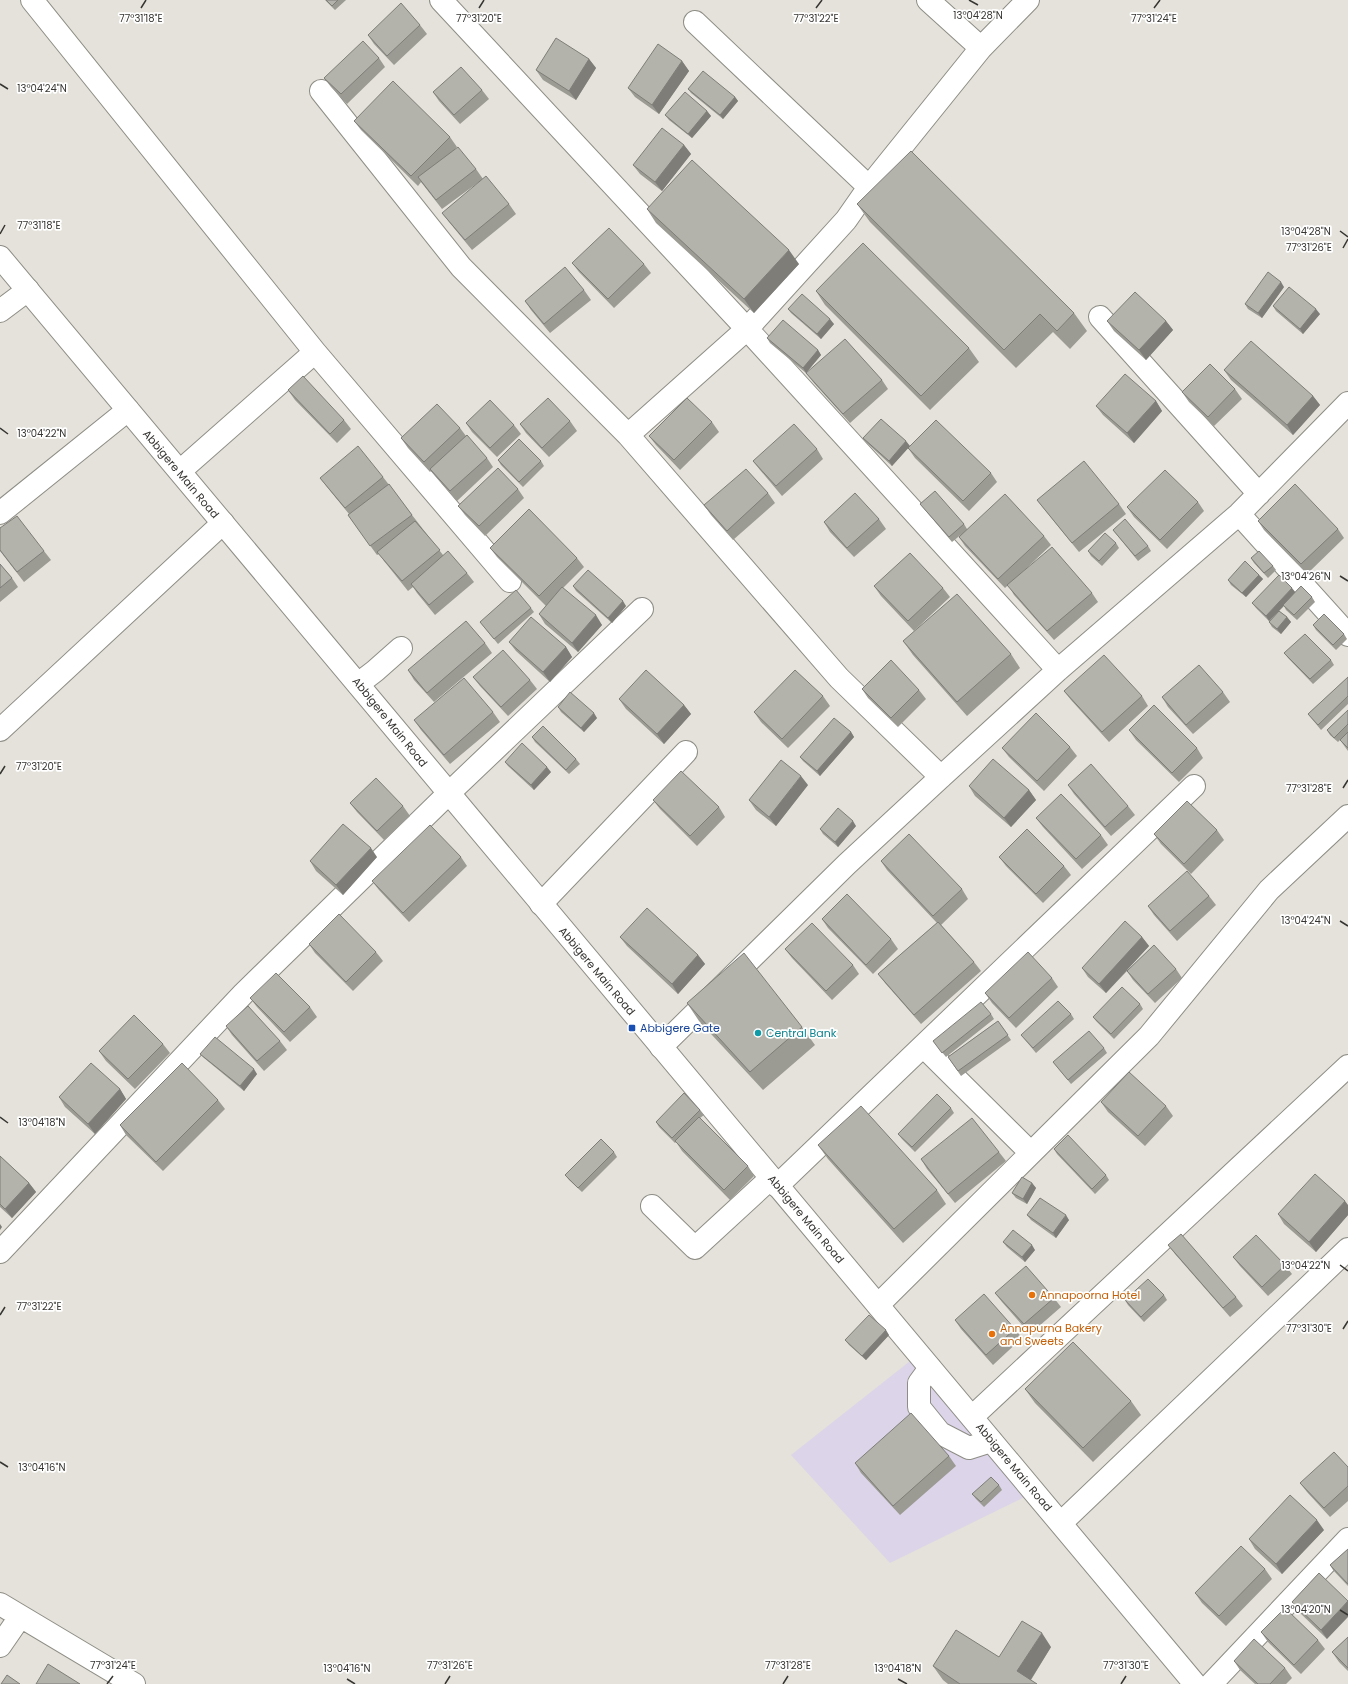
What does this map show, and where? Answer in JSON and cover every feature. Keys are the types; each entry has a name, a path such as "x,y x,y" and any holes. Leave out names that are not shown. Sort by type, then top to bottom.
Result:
{"street":[{"path":"32,0 315,352 510,581"},
{"path":"441,0 747,329 1058,670"},
{"path":"928,0 981,48"},
{"path":"628,436 747,329 846,220 869,187 981,48 1028,0"},
{"path":"695,22 869,187"},
{"path":"321,91 462,267 628,436 839,678 942,777"},
{"name":"Abbigere Main Road","path":"0,257 358,684 448,794 1195,1684"},
{"path":"0,311 28,290"},
{"path":"1100,317 1259,494"},
{"path":"180,471 315,352"},
{"path":"661,1047 847,864 1058,670 1239,514 1348,402"},
{"path":"0,513 128,410"},
{"path":"1239,514 1348,635"},
{"path":"0,730 223,523"},
{"path":"0,1252 244,993 448,794 642,609"},
{"path":"358,684 401,648"},
{"path":"541,904 686,752"},
{"path":"652,1206 695,1248 774,1182 923,1046 1194,786"},
{"path":"878,1305 1149,1036 1269,890 1345,826"},
{"path":"923,1046 1031,1153"},
{"path":"972,1418 1348,1066"},
{"path":"1061,1523 1348,1249"},
{"path":"930,1368 919,1383 919,1407 940,1433 969,1448 991,1440"},
{"path":"1211,1684 1348,1539"},
{"path":"0,1604 134,1684"},
{"path":"0,1646 20,1617"}],"shaded area":[{"path":"919,1354 1035,1492 890,1563 791,1455"}],"building":[{"path":"326,0 338,0 332,6"},
{"path":"401,3 420,25 387,56 368,35"},
{"path":"556,38 589,59 569,91 536,70"},
{"path":"363,41 379,58 341,94 324,78"},
{"path":"658,44 682,61 652,105 628,88"},
{"path":"461,67 482,90 454,115 433,92"},
{"path":"703,71 735,97 720,115 688,89"},
{"path":"393,81 450,137 411,176 354,121"},
{"path":"685,92 707,111 688,134 665,115"},
{"path":"662,128 684,145 655,182 633,165"},
{"path":"458,147 476,169 436,200 418,177"},
{"path":"911,151 1074,313 1057,331 1040,314 1004,350 857,204"},
{"path":"692,160 789,250 744,299 647,209"},
{"path":"486,176 509,204 465,240 442,213"},
{"path":"609,228 644,264 608,299 572,263"},
{"path":"863,243 969,348 921,396 816,291"},
{"path":"565,267 584,290 544,324 525,301"},
{"path":"1268,272 1281,282 1258,313 1245,304"},
{"path":"1289,287 1316,309 1300,329 1273,306"},
{"path":"1135,292 1166,321 1139,350 1107,321"},
{"path":"802,294 830,319 817,334 788,309"},
{"path":"783,320 818,350 803,368 767,338"},
{"path":"845,339 882,380 843,414 806,373"},
{"path":"1251,341 1313,396 1287,425 1224,370"},
{"path":"1210,364 1235,389 1208,417 1182,392"},
{"path":"1125,374 1156,401 1127,433 1096,406"},
{"path":"303,376 344,420 330,434 288,390"},
{"path":"548,398 570,421 542,448 520,424"},
{"path":"687,398 712,422 674,460 649,436"},
{"path":"490,400 514,425 490,448 466,423"},
{"path":"437,404 460,428 424,462 401,438"},
{"path":"881,419 906,441 889,461 863,438"},
{"path":"936,420 991,473 963,501 908,448"},
{"path":"794,424 817,449 776,486 753,461"},
{"path":"467,435 487,458 450,491 430,469"},
{"path":"519,439 541,461 519,482 498,460"},
{"path":"358,446 383,477 345,508 320,478"},
{"path":"1084,461 1119,504 1072,543 1037,500"},
{"path":"498,468 518,489 479,526 458,506"},
{"path":"746,469 768,493 727,531 704,505"},
{"path":"1165,470 1198,502 1160,540 1127,507"},
{"path":"389,484 412,515 370,546 348,515"},
{"path":"1295,484 1338,529 1301,564 1258,521"},
{"path":"935,491 964,524 949,537 920,504"},
{"path":"855,493 879,519 847,548 824,522"},
{"path":"1005,494 1044,536 998,579 959,537"},
{"path":"529,509 577,558 539,596 490,548"},
{"path":"17,516 44,551 17,572 0,550 0,528"},
{"path":"1125,519 1148,546 1135,556 1113,530"},
{"path":"415,521 440,550 402,581 377,552"},
{"path":"1105,533 1116,543 1099,561 1088,551"},
{"path":"1052,547 1092,593 1047,631 1007,585"},
{"path":"448,551 467,573 429,605 411,584"},
{"path":"1259,551 1273,566 1264,573 1251,558"},
{"path":"910,553 943,588 908,621 874,586"},
{"path":"1245,561 1259,575 1242,593 1228,580"},
{"path":"0,564 12,578 0,588"},
{"path":"588,570 623,601 608,618 573,586"},
{"path":"1279,575 1292,588 1266,616 1252,603"},
{"path":"1301,586 1312,597 1294,615 1283,605"},
{"path":"562,587 596,615 572,643 539,614"},
{"path":"516,590 531,608 494,639 480,622"},
{"path":"957,594 1011,654 957,702 903,641"},
{"path":"1279,611 1287,617 1277,629 1269,622"},
{"path":"1324,614 1344,634 1333,645 1313,625"},
{"path":"531,617 566,647 543,672 509,642"},
{"path":"466,621 485,643 427,693 408,670"},
{"path":"1305,634 1331,660 1310,679 1284,653"},
{"path":"503,650 530,680 501,707 473,677"},
{"path":"1104,655 1142,696 1102,732 1064,691"},
{"path":"891,660 919,690 891,718 862,689"},
{"path":"1199,665 1223,692 1186,725 1162,697"},
{"path":"646,670 684,705 657,734 619,699"},
{"path":"795,670 823,696 782,739 754,712"},
{"path":"1348,677 1348,696 1318,725 1308,714"},
{"path":"464,678 493,712 444,755 414,720"},
{"path":"570,692 594,713 581,728 558,707"},
{"path":"1154,705 1197,748 1172,773 1129,730"},
{"path":"1348,710 1348,724 1334,738 1327,730"},
{"path":"1036,713 1070,747 1037,781 1002,748"},
{"path":"834,718 851,732 817,771 800,757"},
{"path":"543,726 576,759 566,770 532,737"},
{"path":"1348,732 1348,748 1340,740"},
{"path":"522,743 547,767 531,785 505,762"},
{"path":"993,759 1029,790 1004,818 969,786"},
{"path":"781,760 801,776 769,817 749,800"},
{"path":"1091,764 1128,806 1105,827 1068,785"},
{"path":"681,771 719,807 690,836 653,800"},
{"path":"376,778 403,806 377,831 350,803"},
{"path":"1061,794 1101,835 1076,859 1036,818"},
{"path":"1187,801 1217,830 1184,864 1154,834"},
{"path":"838,808 853,821 835,842 820,829"},
{"path":"343,824 371,848 336,885 310,861"},
{"path":"430,825 461,857 403,913 372,881"},
{"path":"1027,829 1064,866 1036,894 999,857"},
{"path":"909,834 962,889 933,916 881,861"},
{"path":"1187,871 1209,896 1170,931 1148,906"},
{"path":"847,894 891,939 866,965 822,919"},
{"path":"647,908 698,955 672,984 620,937"},
{"path":"339,914 376,952 346,982 309,944"},
{"path":"1125,921 1142,937 1099,984 1082,968"},
{"path":"938,922 974,962 914,1015 878,974"},
{"path":"812,923 853,965 826,991 785,949"},
{"path":"1154,945 1176,969 1148,994 1127,971"},
{"path":"1028,952 1052,978 1009,1018 985,993"},
{"name":"Central Bank","path":"744,953 802,1027 750,1072 687,1003"},
{"path":"276,973 310,1007 284,1032 250,998"},
{"path":"1122,987 1140,1004 1111,1034 1093,1017"},
{"path":"1058,1001 1071,1014 1033,1048 1021,1035"},
{"path":"981,1002 991,1014 942,1053 933,1041"},
{"path":"248,1006 280,1041 257,1061 226,1026"},
{"path":"134,1015 163,1044 128,1079 99,1051"},
{"path":"998,1021 1008,1035 958,1071 948,1057"},
{"path":"1089,1031 1104,1048 1068,1080 1053,1062"},
{"path":"215,1037 254,1069 240,1086 200,1054"},
{"path":"91,1063 120,1089 88,1124 59,1097"},
{"path":"182,1063 218,1100 156,1162 120,1125"},
{"path":"1129,1072 1166,1106 1138,1136 1101,1102"},
{"path":"684,1093 700,1110 672,1138 656,1122"},
{"path":"937,1094 951,1108 912,1147 898,1134"},
{"path":"861,1106 937,1190 894,1229 818,1145"},
{"path":"699,1117 748,1166 724,1190 675,1141"},
{"path":"972,1118 999,1152 948,1194 921,1159"},
{"path":"1068,1135 1106,1175 1092,1189 1054,1149"},
{"path":"601,1139 614,1152 578,1188 565,1175"},
{"path":"0,1156 29,1183 5,1209 0,1204"},
{"path":"1315,1174 1345,1201 1309,1242 1278,1214"},
{"path":"1022,1177 1032,1183 1023,1199 1012,1193"},
{"path":"1040,1198 1066,1215 1053,1233 1027,1215"},
{"path":"1013,1230 1032,1245 1022,1257 1003,1242"},
{"path":"1181,1234 1236,1297 1223,1308 1168,1245"},
{"path":"1256,1235 1285,1265 1262,1287 1233,1257"},
{"path":"1026,1266 1054,1298 1024,1324 995,1293"},
{"path":"1148,1279 1164,1295 1141,1317 1125,1300"},
{"name":"Annapurna Bakery and Sweets","path":"984,1294 1015,1329 986,1355 955,1320"},
{"path":"869,1315 886,1330 862,1356 845,1340"},
{"path":"1073,1342 1131,1401 1083,1448 1025,1389"},
{"path":"911,1413 949,1456 893,1506 855,1463"},
{"path":"1334,1452 1348,1467 1348,1486 1324,1508 1300,1483"},
{"path":"991,1477 999,1485 981,1502 972,1494"},
{"path":"1290,1495 1317,1520 1276,1564 1249,1539"},
{"path":"1241,1546 1265,1569 1219,1616 1195,1593"},
{"path":"1348,1549 1348,1584 1330,1565"},
{"path":"1319,1573 1348,1601 1321,1630 1292,1602"},
{"path":"1285,1608 1318,1640 1294,1665 1261,1632"},
{"path":"1022,1621 1042,1633 1017,1671 1037,1684 960,1684 933,1666 956,1630 999,1657"},
{"path":"1348,1637 1348,1668 1332,1652"},
{"path":"1254,1639 1285,1668 1270,1684 1258,1684 1234,1661"},
{"path":"48,1664 80,1684 36,1684"},
{"path":"7,1675 20,1684 1,1684"}],"place":[{"name":"Abbigere Gate","path":"632,1028"},
{"name":"Central Bank","path":"758,1033"},
{"name":"Annapoorna Hotel","path":"1032,1295"},
{"name":"Annapurna Bakery and Sweets","path":"992,1334"}]}
